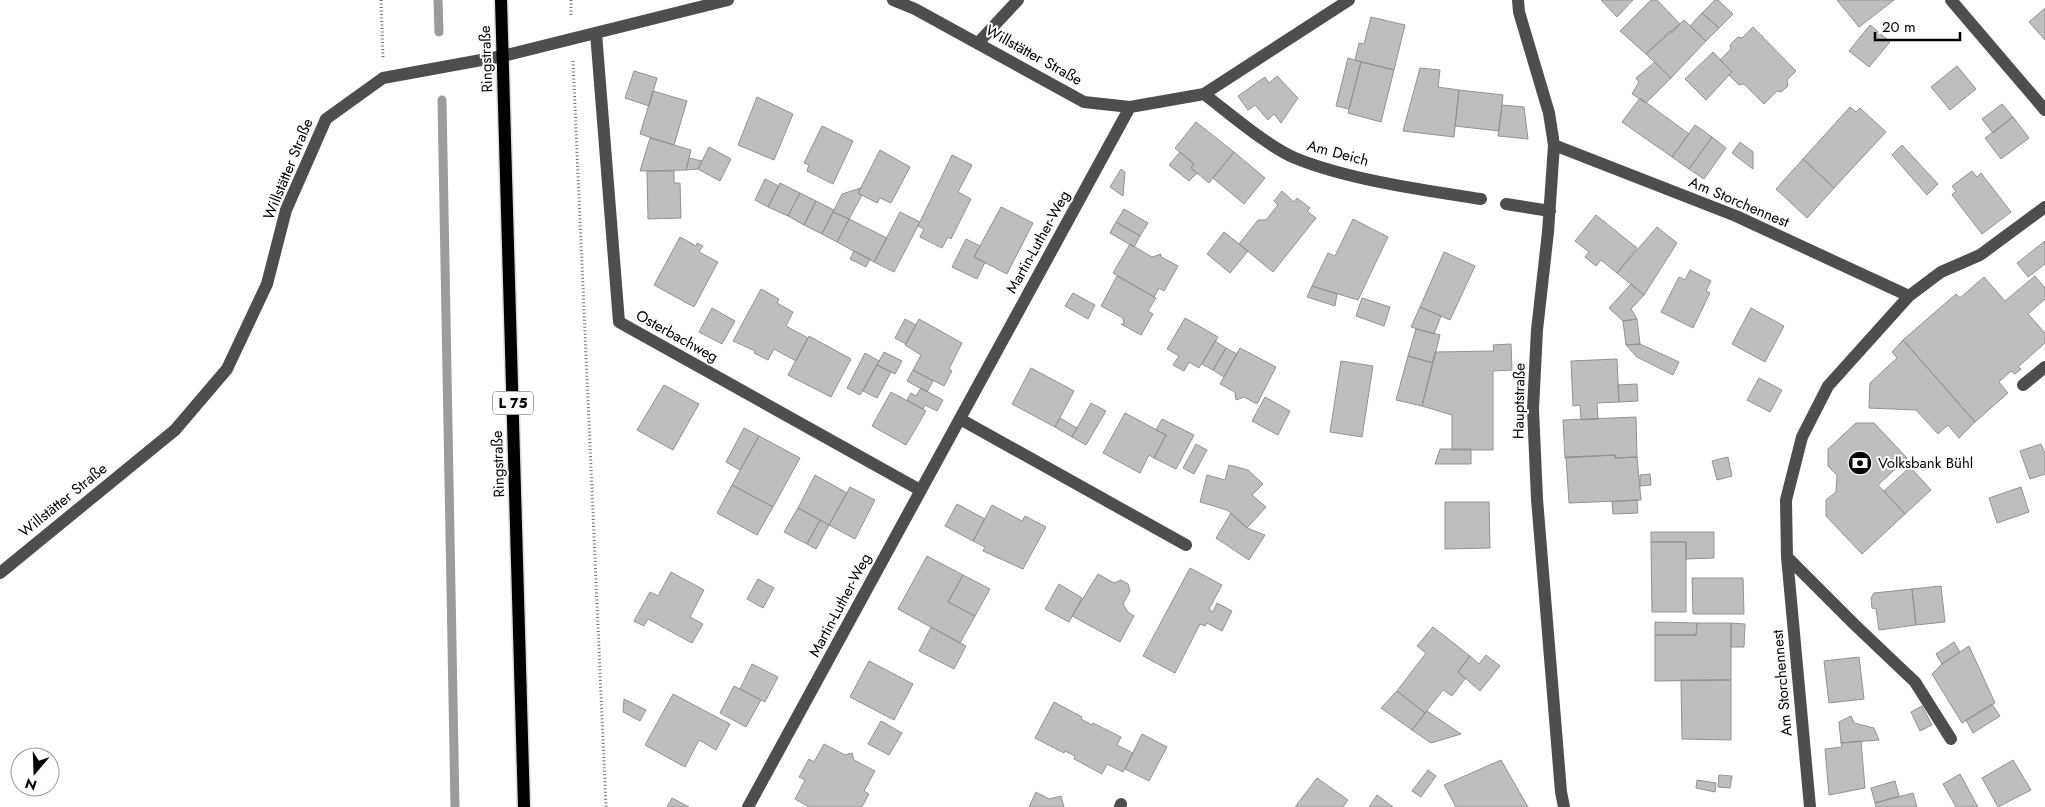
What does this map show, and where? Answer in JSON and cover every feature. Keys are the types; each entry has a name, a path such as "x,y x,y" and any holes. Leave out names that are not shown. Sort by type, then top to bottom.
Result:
{"main road":[{"name":"Ringstraße","path":"501,0 524,807"}],"street":[{"name":"Willstätter Straße","path":"0,573 174,430 227,369 267,284 286,210 326,119 383,78 503,56 728,0"},
{"name":"Willstätter Straße","path":"893,0 915,9 1084,102 1130,107 1204,94 1349,0"},
{"path":"978,43 1018,0"},
{"name":"Hauptstraße","path":"1518,0 1519,12 1549,113 1554,145 1550,211 1537,330 1533,408 1539,528 1561,792 1564,807"},
{"path":"1950,0 2045,110"},
{"name":"Osterbachweg","path":"596,33 619,322 920,490"},
{"name":"Am Deich","path":"1204,94 1252,131 1293,157 1384,182 1481,199"},
{"name":"Martin-Luther-Weg","path":"748,807 1130,107"},
{"name":"Am Storchennest","path":"1554,145 1736,216 1909,296"},
{"path":"1506,204 1550,211"},
{"name":"Am Storchennest","path":"1810,807 1787,557 1786,500 1802,437 1828,386 1909,296 1941,272 1980,255 2045,207"},
{"path":"2023,385 2045,367"},
{"path":"960,419 1186,545"},
{"path":"1787,557 1915,682 1951,739"}],"path":[{"path":"381,0 383,78"},
{"path":"571,0 606,807"}],"building":[{"path":"1601,0 1633,0 1617,17"},
{"path":"1651,0 1657,0 1680,24 1646,54 1620,31"},
{"path":"1715,0 1718,0 1733,14 1719,28 1702,13"},
{"path":"1837,0 1894,0 1859,27"},
{"path":"2045,8 2045,40 2029,22"},
{"path":"1702,13 1719,28 1706,41 1690,26"},
{"path":"1371,17 1405,25 1394,70 1355,60 1359,43 1364,44"},
{"path":"1684,20 1706,41 1671,78 1646,54"},
{"path":"1870,25 1890,42 1869,67 1849,51"},
{"path":"1753,27 1796,71 1787,80 1788,86 1781,92 1777,91 1764,104 1744,84 1739,85 1729,75 1732,72 1720,60 1731,49 1730,45 1738,37 1742,38"},
{"path":"1713,52 1732,72 1706,100 1685,79"},
{"path":"1348,58 1361,62 1349,109 1336,106"},
{"path":"1361,62 1394,70 1381,122 1348,113"},
{"path":"1655,62 1671,78 1646,103 1632,94 1639,82 1636,78"},
{"path":"1957,66 1976,89 1950,110 1931,87"},
{"path":"1420,68 1440,70 1438,87 1459,90 1454,137 1403,131"},
{"path":"634,71 657,78 649,106 625,98"},
{"path":"1277,76 1298,98 1281,123 1274,114 1268,120 1255,105 1248,110 1238,96 1265,77 1269,83"},
{"path":"1459,90 1503,95 1499,131 1455,126"},
{"path":"653,91 687,101 674,145 640,134"},
{"path":"757,97 793,114 774,160 738,145"},
{"path":"1640,98 1689,134 1672,157 1622,122"},
{"path":"2002,104 2013,117 1993,133 1982,119"},
{"path":"1502,105 1524,107 1528,139 1498,136"},
{"path":"1850,107 1856,112 1860,108 1886,132 1834,188 1803,159"},
{"path":"2013,117 2029,138 2001,159 1985,138"},
{"path":"1196,122 1234,152 1209,183 1191,168 1194,164 1175,148"},
{"path":"1695,125 1712,137 1689,169 1672,157"},
{"path":"822,126 853,141 833,184 807,171 809,165 804,163"},
{"path":"1712,137 1726,148 1704,179 1689,169"},
{"path":"650,138 691,150 686,170 640,171"},
{"path":"1740,142 1753,152 1753,169 1732,153"},
{"path":"1902,145 1938,184 1927,195 1892,155"},
{"path":"709,147 731,159 720,181 698,169"},
{"path":"880,150 910,167 891,203 880,198 877,203 858,193"},
{"path":"1180,152 1194,164 1191,168 1197,173 1189,181 1169,165"},
{"path":"1234,152 1265,178 1244,204 1213,178"},
{"path":"952,155 972,165 958,192 971,199 951,239 948,237 942,248 920,237 924,229 918,226"},
{"path":"689,158 702,161 698,169 686,170"},
{"path":"1803,159 1834,188 1807,218 1776,189"},
{"path":"1121,169 1125,172 1123,196 1110,187"},
{"path":"647,171 674,171 674,183 680,183 681,218 648,219"},
{"path":"1972,171 1977,177 1981,173 2011,212 1982,234 1952,195 1956,191 1952,186"},
{"path":"765,179 779,186 768,207 755,200"},
{"path":"780,183 800,193 788,216 768,207"},
{"path":"861,188 858,193 862,195 849,219 833,212 842,194"},
{"path":"1282,191 1294,202 1297,198 1310,208 1307,211 1316,218 1273,272 1239,244 1258,220 1266,220 1278,205 1274,201"},
{"path":"800,193 816,201 804,225 788,216"},
{"path":"816,201 834,210 822,234 804,225"},
{"path":"1001,207 1033,223 1007,274 974,257"},
{"path":"1124,209 1148,223 1140,236 1116,222"},
{"path":"833,212 849,219 837,242 822,234"},
{"path":"900,212 920,222 894,272 874,262"},
{"path":"1596,215 1637,248 1617,273 1601,260 1596,266 1585,257 1589,252 1575,241"},
{"path":"849,219 887,238 874,262 837,242"},
{"path":"1353,219 1388,237 1358,300 1312,286 1328,253 1335,256"},
{"path":"1116,222 1140,236 1134,247 1110,233"},
{"path":"1657,227 1677,243 1644,295 1617,273"},
{"path":"1224,232 1248,251 1230,273 1207,254"},
{"path":"680,237 696,246 697,243 703,246 699,252 718,262 694,307 654,285"},
{"path":"966,239 980,246 974,257 985,262 977,279 952,267"},
{"path":"2045,241 2045,264 2028,277 2017,263"},
{"path":"1130,244 1152,257 1161,254 1161,257 1178,266 1164,291 1159,288 1154,297 1113,273"},
{"path":"854,251 870,259 866,267 850,259"},
{"path":"1444,252 1475,266 1450,320 1420,307"},
{"path":"1690,270 1711,281 1706,291 1710,293 1693,328 1661,312 1679,277 1685,280"},
{"path":"1117,276 1156,298 1148,311 1153,314 1141,335 1121,324 1124,324 1123,318 1101,306"},
{"path":"2035,276 2045,288 2045,299 2028,314 2045,333 2045,343 2018,367 2021,369 2015,374 2011,371 1999,382 2008,393 1975,422 1903,340 1956,294 1960,298 1984,277 2005,301"},
{"path":"1631,284 1644,295 1631,309 1637,319 1623,321 1609,308"},
{"path":"1312,286 1337,294 1335,306 1307,297"},
{"path":"761,289 779,299 777,303 793,312 786,326 808,338 796,361 774,349 768,360 754,353 755,351 733,341"},
{"path":"1073,293 1095,305 1088,319 1065,306"},
{"path":"1362,298 1390,307 1384,326 1356,316"},
{"path":"1420,307 1441,316 1434,334 1411,327"},
{"path":"712,308 735,321 722,344 699,332"},
{"path":"1751,308 1784,326 1765,362 1732,344"},
{"path":"1185,318 1218,337 1199,368 1189,362 1184,371 1173,365 1179,356 1167,349"},
{"path":"905,319 916,325 906,344 895,338"},
{"path":"919,319 962,343 949,369 952,371 944,386 913,370 921,355 905,345"},
{"path":"1637,319 1640,344 1626,345 1623,321"},
{"path":"1416,329 1440,335 1433,363 1408,356"},
{"path":"809,336 851,359 831,397 788,375"},
{"path":"1903,340 1975,422 1959,438 1948,425 1938,434 1916,410 1869,408 1870,383 1897,358 1892,352"},
{"path":"1215,341 1226,348 1213,370 1202,364"},
{"path":"1511,344 1512,370 1493,371 1493,450 1452,450 1452,415 1422,406 1435,352 1494,351 1493,345"},
{"path":"1640,344 1679,362 1673,375 1637,357 1626,345"},
{"path":"1226,348 1237,354 1224,377 1213,370"},
{"path":"1240,348 1276,367 1257,404 1244,397 1236,400 1235,392 1220,384"},
{"path":"884,352 902,361 895,374 877,365"},
{"path":"865,353 879,361 860,395 847,388"},
{"path":"1408,356 1433,363 1422,406 1396,400"},
{"path":"1617,359 1619,402 1597,403 1598,419 1581,420 1580,405 1573,406 1571,361"},
{"path":"1341,361 1373,366 1362,437 1330,432"},
{"path":"877,365 891,372 877,398 863,391"},
{"path":"1031,368 1074,391 1055,427 1012,404"},
{"path":"913,370 933,381 927,392 907,381"},
{"path":"1759,378 1782,390 1770,412 1747,400"},
{"path":"1637,384 1638,401 1619,402 1618,385"},
{"path":"664,385 699,404 673,450 637,430"},
{"path":"921,388 943,400 937,411 925,405 923,409 907,400 911,393 916,396"},
{"path":"891,392 926,411 906,445 872,426"},
{"path":"1265,397 1290,411 1278,435 1252,421"},
{"path":"1091,403 1106,411 1086,445 1072,437"},
{"path":"1125,413 1166,435 1154,458 1149,455 1140,473 1103,453"},
{"path":"1636,417 1637,457 1615,458 1615,455 1565,458 1563,420"},
{"path":"1060,418 1077,428 1072,437 1055,427"},
{"path":"1162,419 1194,435 1176,469 1154,458 1166,435 1156,430"},
{"path":"1856,423 1874,423 1907,458 1878,485 1905,514 1862,554 1826,516 1826,500 1836,492 1837,475 1828,466 1828,449"},
{"path":"744,428 759,436 740,470 726,462"},
{"path":"759,436 800,458 773,507 732,485"},
{"path":"1196,444 1207,450 1194,474 1183,468"},
{"path":"2041,444 2045,453 2045,474 2030,479 2020,451"},
{"path":"1440,449 1471,449 1471,464 1435,464"},
{"path":"1615,455 1615,458 1637,457 1641,500 1569,503 1566,457"},
{"path":"1728,457 1732,476 1717,480 1712,461"},
{"path":"1229,465 1248,470 1263,484 1252,495 1266,507 1247,528 1227,510 1200,502 1207,475 1225,480"},
{"path":"1910,467 1931,490 1905,514 1884,491"},
{"path":"1650,474 1651,485 1640,486 1640,475"},
{"path":"815,475 847,493 829,525 798,508"},
{"path":"732,485 773,507 757,535 717,513"},
{"path":"850,487 875,500 855,539 829,525"},
{"path":"2021,487 2029,512 1997,523 1989,498"},
{"path":"1637,500 1638,513 1613,514 1612,502"},
{"path":"1445,502 1489,502 1490,548 1445,549"},
{"path":"957,504 985,519 973,541 945,526"},
{"path":"992,505 1022,521 1025,516 1046,527 1023,569 983,551 985,547 973,541"},
{"path":"798,508 820,520 807,544 784,532"},
{"path":"1231,513 1247,528 1265,535 1249,560 1216,538"},
{"path":"820,520 829,525 816,549 807,544"},
{"path":"1651,532 1714,532 1714,558 1686,559 1686,542 1651,542"},
{"path":"1651,542 1686,542 1686,612 1652,612"},
{"path":"927,556 963,575 948,602 975,616 960,643 898,609"},
{"path":"1190,568 1222,585 1209,609 1213,612 1217,603 1232,611 1222,631 1207,623 1205,626 1200,624 1175,673 1143,656"},
{"path":"671,572 704,590 690,617 703,624 692,643 648,619 644,626 634,621 650,592 658,596"},
{"path":"1098,574 1114,583 1121,580 1128,584 1130,591 1123,604 1128,612 1134,616 1120,642 1072,616"},
{"path":"963,575 990,589 975,616 948,602"},
{"path":"1692,578 1743,578 1744,614 1693,614"},
{"path":"758,579 774,588 763,608 747,599"},
{"path":"1059,584 1082,598 1069,622 1045,609"},
{"path":"1941,586 1945,622 1916,625 1912,589"},
{"path":"1912,589 1916,625 1879,630 1876,609 1872,608 1871,598 1874,593"},
{"path":"1655,622 1697,623 1696,635 1655,635"},
{"path":"1697,623 1731,623 1731,680 1655,681 1655,635 1696,635"},
{"path":"1731,623 1745,624 1744,647 1731,647"},
{"path":"931,627 966,646 954,669 919,651"},
{"path":"1433,627 1470,656 1458,672 1465,679 1452,696 1443,690 1425,713 1397,691 1426,653 1417,646"},
{"path":"1954,642 1960,652 1942,664 1936,654"},
{"path":"1969,646 1995,703 1962,723 1932,674 1942,664"},
{"path":"1486,655 1500,666 1480,691 1458,672 1470,656 1479,664"},
{"path":"1859,657 1864,699 1829,703 1824,661"},
{"path":"869,661 913,684 894,720 850,697"},
{"path":"752,664 778,677 765,702 740,689"},
{"path":"1681,680 1731,680 1731,740 1682,739"},
{"path":"734,686 761,700 746,727 720,713"},
{"path":"1397,691 1425,713 1412,730 1381,708"},
{"path":"673,694 730,724 716,750 699,740 685,767 645,745"},
{"path":"624,699 646,710 640,721 623,712"},
{"path":"1054,702 1082,717 1081,719 1092,725 1093,723 1121,737 1117,745 1133,753 1123,772 1107,764 1102,774 1074,759 1075,756 1065,751 1064,753 1035,738"},
{"path":"1992,704 2000,716 1973,733 1966,720"},
{"path":"1922,706 1932,725 1920,731 1911,712"},
{"path":"1427,711 1461,734 1431,743 1412,730"},
{"path":"1851,716 1854,723 1874,728 1879,740 1841,743 1839,722"},
{"path":"881,721 902,733 889,755 868,744"},
{"path":"1142,734 1167,747 1149,781 1125,769"},
{"path":"1861,741 1865,788 1829,795 1825,749 1842,747 1841,743"},
{"path":"824,744 845,755 852,753 854,760 875,771 864,791 869,794 862,807 809,807 795,799 805,780 799,777 809,759 814,762"},
{"path":"1501,760 1528,807 1456,807 1444,785"},
{"path":"2013,760 2031,790 1998,807 1982,778"},
{"path":"1428,770 1436,776 1421,797 1412,791"},
{"path":"1960,774 1978,807 1956,807 1943,784"},
{"path":"1719,775 1732,776 1730,788 1718,787"},
{"path":"1317,778 1348,800 1343,807 1295,807"},
{"path":"1697,780 1716,783 1715,792 1696,788"},
{"path":"1895,781 1899,796 1875,803 1871,788"},
{"path":"1036,792 1049,799 1061,796 1064,807 1029,807"},
{"path":"1913,793 1917,807 1876,807 1875,803"},
{"path":"1377,795 1393,807 1369,807"},
{"path":"672,798 689,807 667,807"}],"waterway":[{"path":"438,0 439,32"},
{"path":"442,100 455,807"}],"place":[{"name":"Volksbank Bühl","path":"1860,463"}]}
